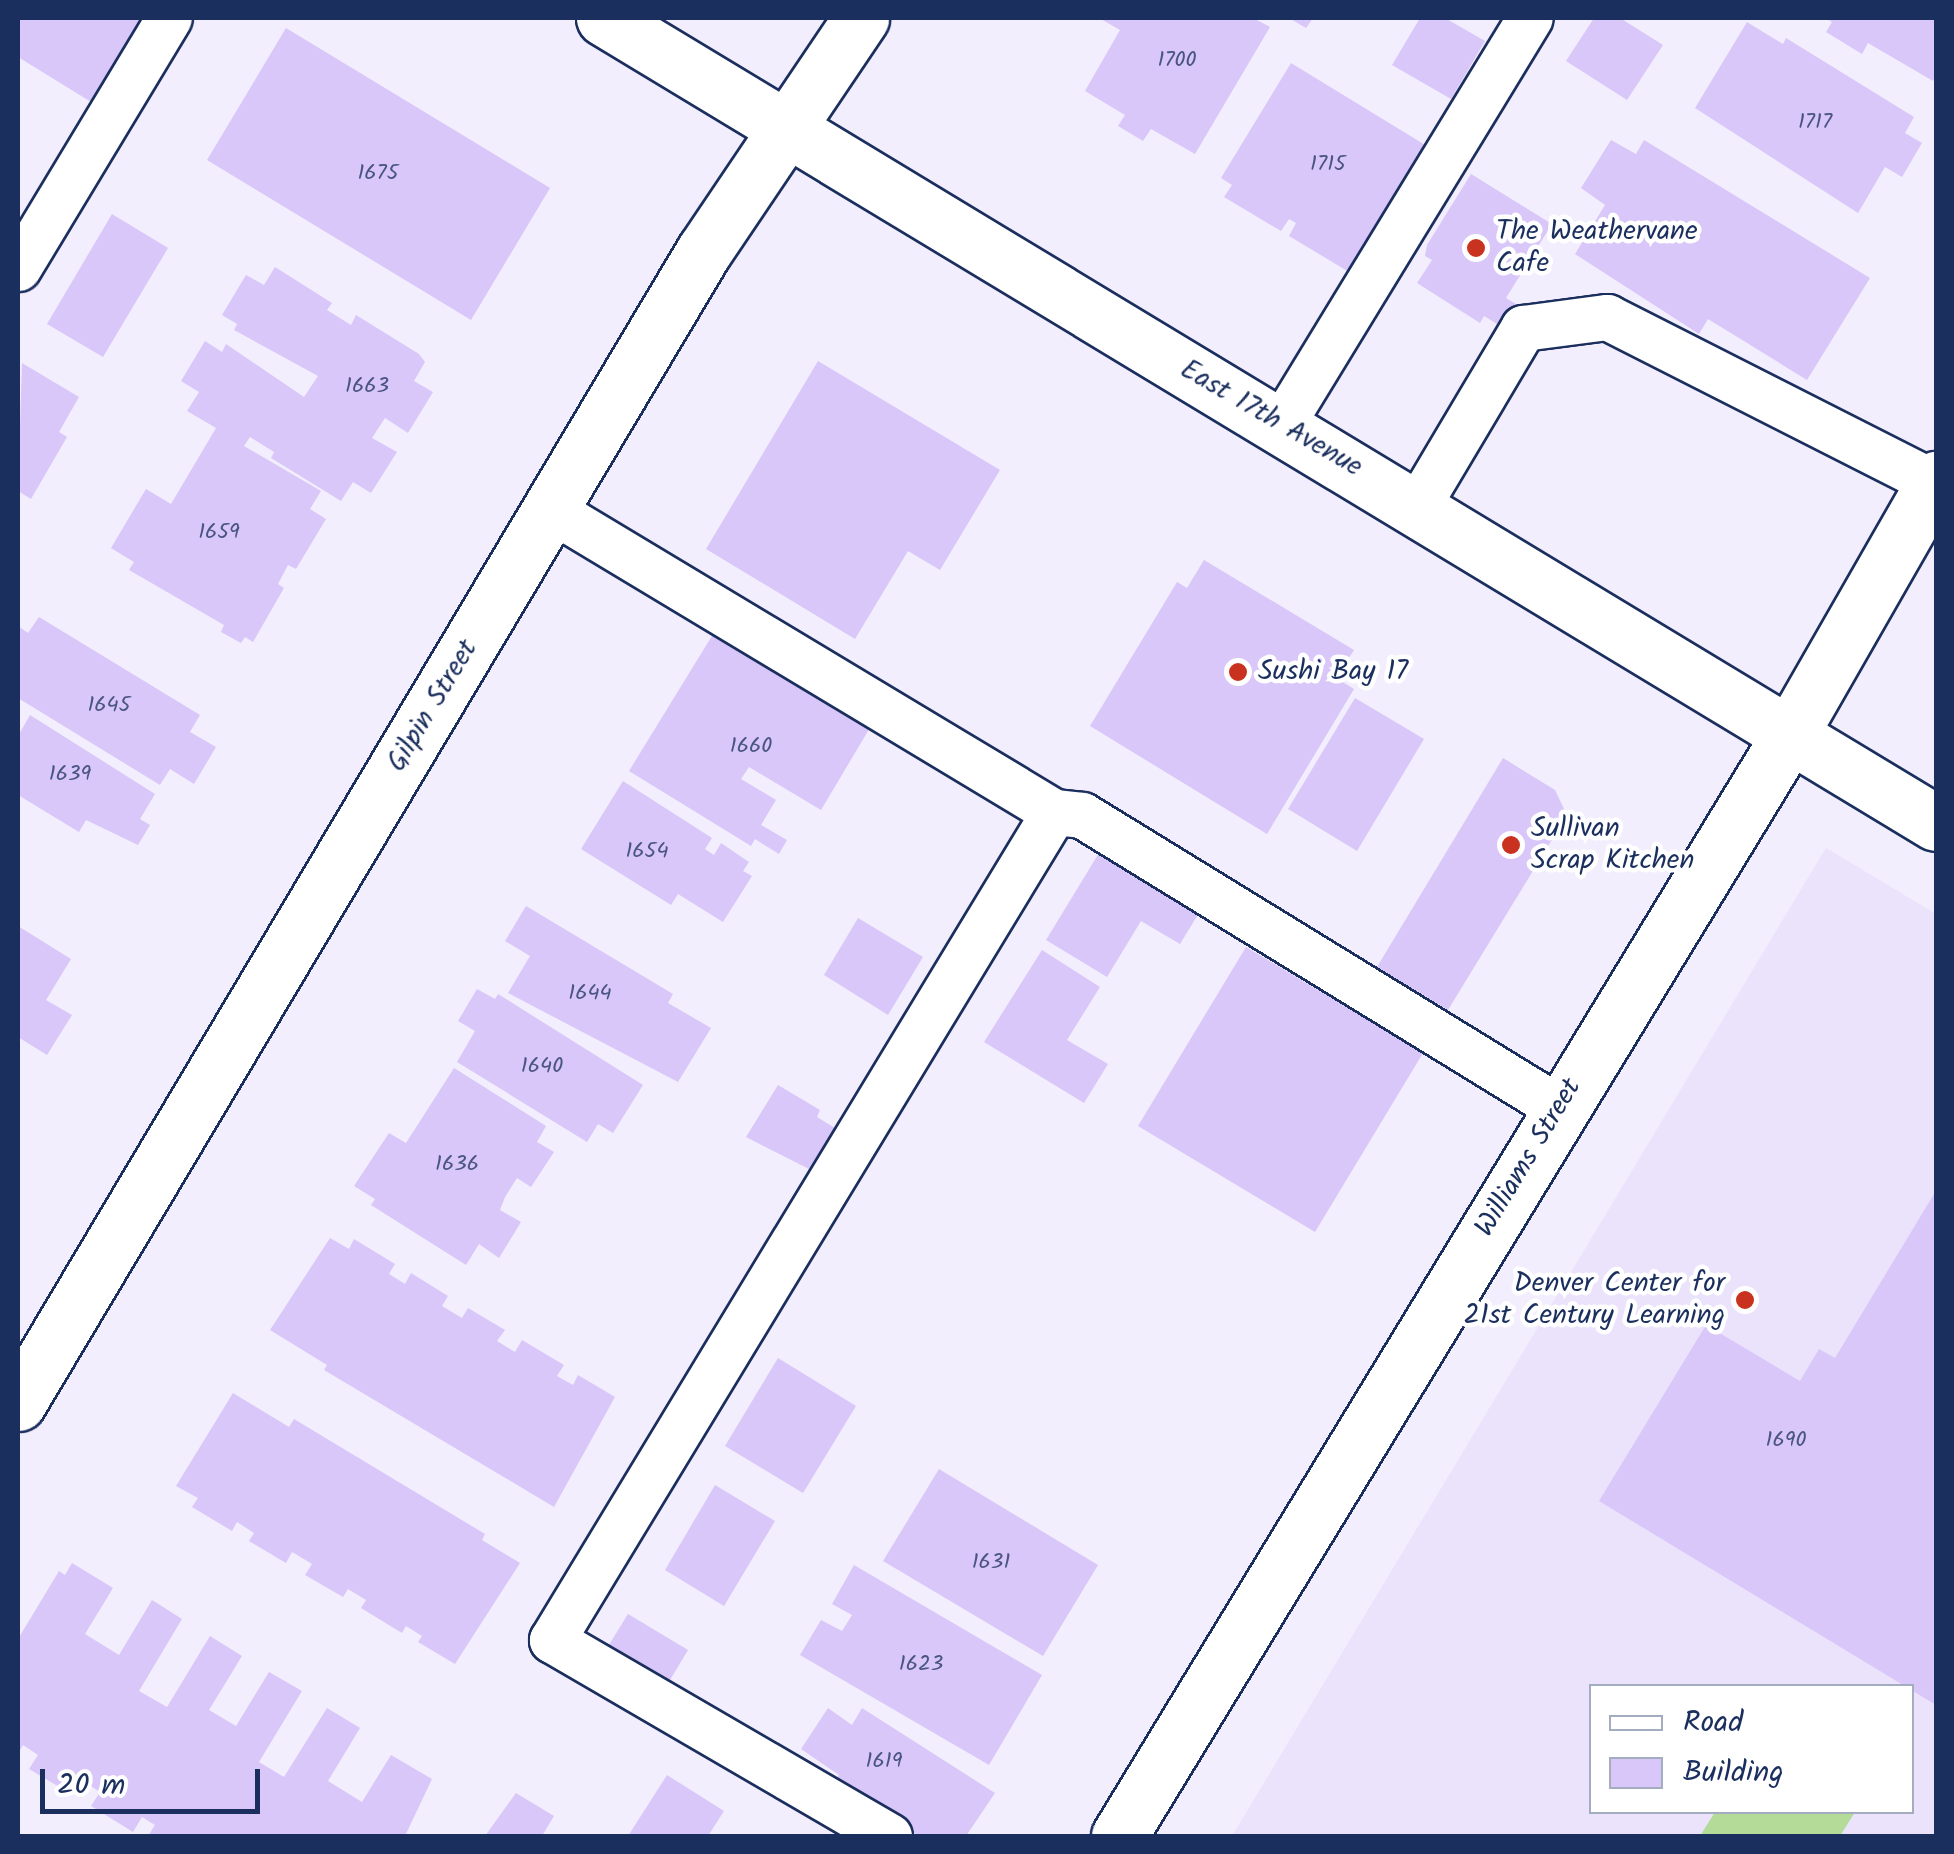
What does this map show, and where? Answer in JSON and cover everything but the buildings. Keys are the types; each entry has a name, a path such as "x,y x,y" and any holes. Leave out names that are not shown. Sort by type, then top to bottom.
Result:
{"street":[{"name":"East 17th Avenue","path":"604,18 1280,427 1418,506 1936,823"},
{"name":"Gilpin Street","path":"18,1402 704,251 860,18"},
{"name":"Williams Street","path":"1118,1836 1790,734 1935,481"}],"lane":[{"path":"18,268 168,18"},
{"path":"1280,427 1530,18"},
{"path":"1418,506 1522,328 1606,317 1935,481"},
{"path":"550,509 1054,812 1082,815 1560,1108"},
{"path":"889,1836 552,1640 1054,812"}],"shaded area":[{"name":"Denver Center for 21st Century Learning","path":"1826,848 1936,914 1936,1836 1232,1836"}],"green space":[{"path":"1714,1814 1854,1814 1840,1836 1700,1836"}],"place":[{"name":"The Weathervane Cafe","path":"1476,248"},
{"name":"Sushi Bay 17","path":"1238,672"},
{"name":"Sullivan Scrap Kitchen","path":"1511,845"},
{"name":"Denver Center for 21st Century Learning","path":"1745,1300"}]}
